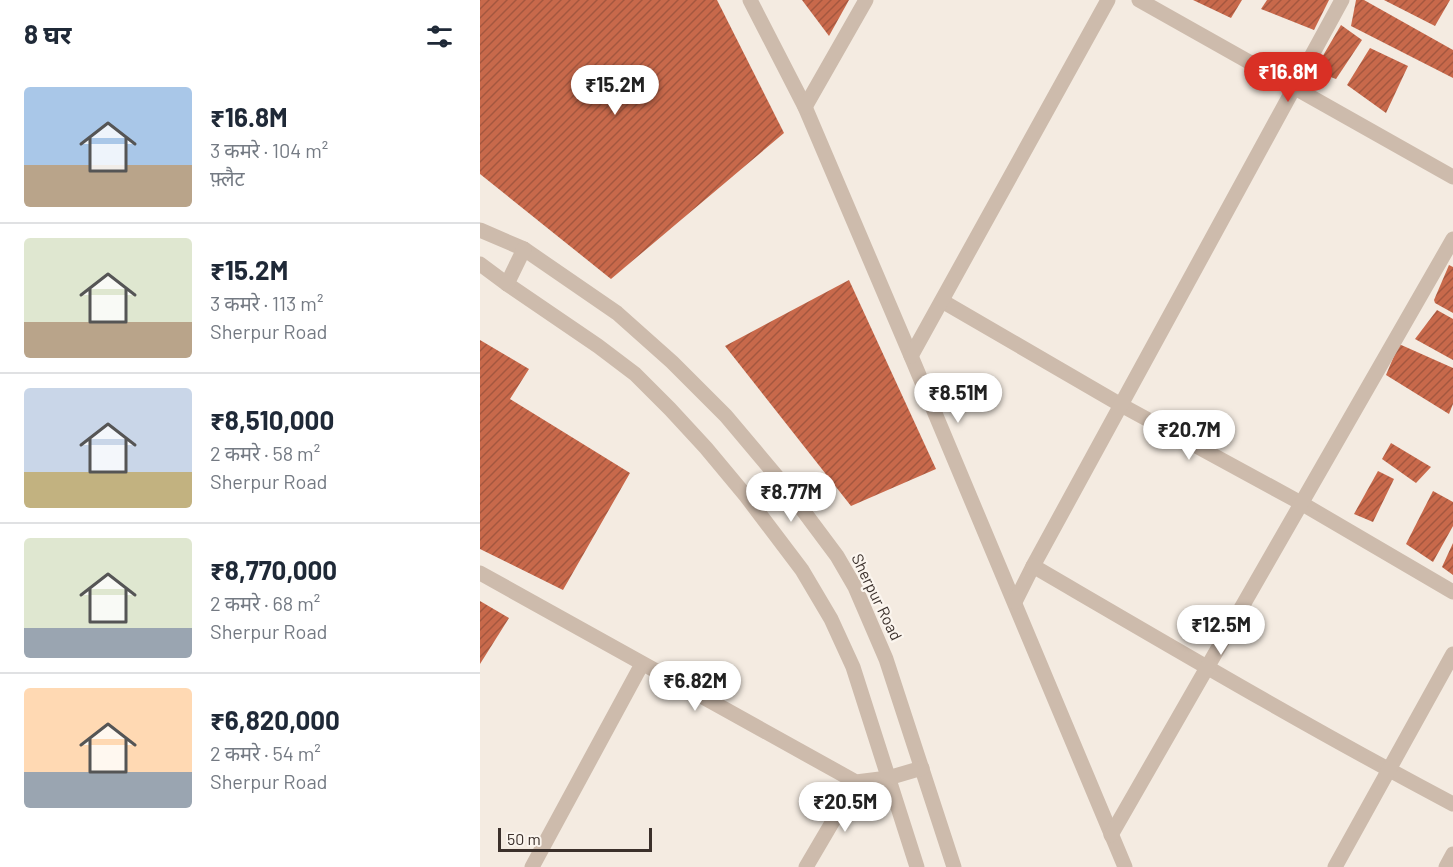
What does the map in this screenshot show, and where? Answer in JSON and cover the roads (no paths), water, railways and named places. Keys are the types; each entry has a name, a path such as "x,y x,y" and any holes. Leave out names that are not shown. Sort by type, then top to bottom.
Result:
{"street":[{"path":"750,0 805,107 1125,867"},
{"path":"805,107 866,0"},
{"path":"911,356 1108,0"},
{"path":"1139,0 1453,177"},
{"path":"1015,602 1342,0"},
{"name":"Sherpur Road","path":"480,230 524,249 617,313 672,362 726,416 784,485 837,556 855,587 886,659 954,867"},
{"path":"1111,835 1453,239"},
{"path":"507,284 524,249"},
{"path":"480,264 635,374 706,448 802,570 831,619 852,667 917,867"},
{"path":"942,301 1121,405 1301,503 1453,592"},
{"path":"1033,566 1388,770 1453,804"},
{"path":"480,573 856,782 888,778 921,768"},
{"path":"1335,867 1453,654"},
{"path":"532,867 642,664"},
{"path":"806,867 856,782"},
{"path":"1446,867 1453,854"}]}
